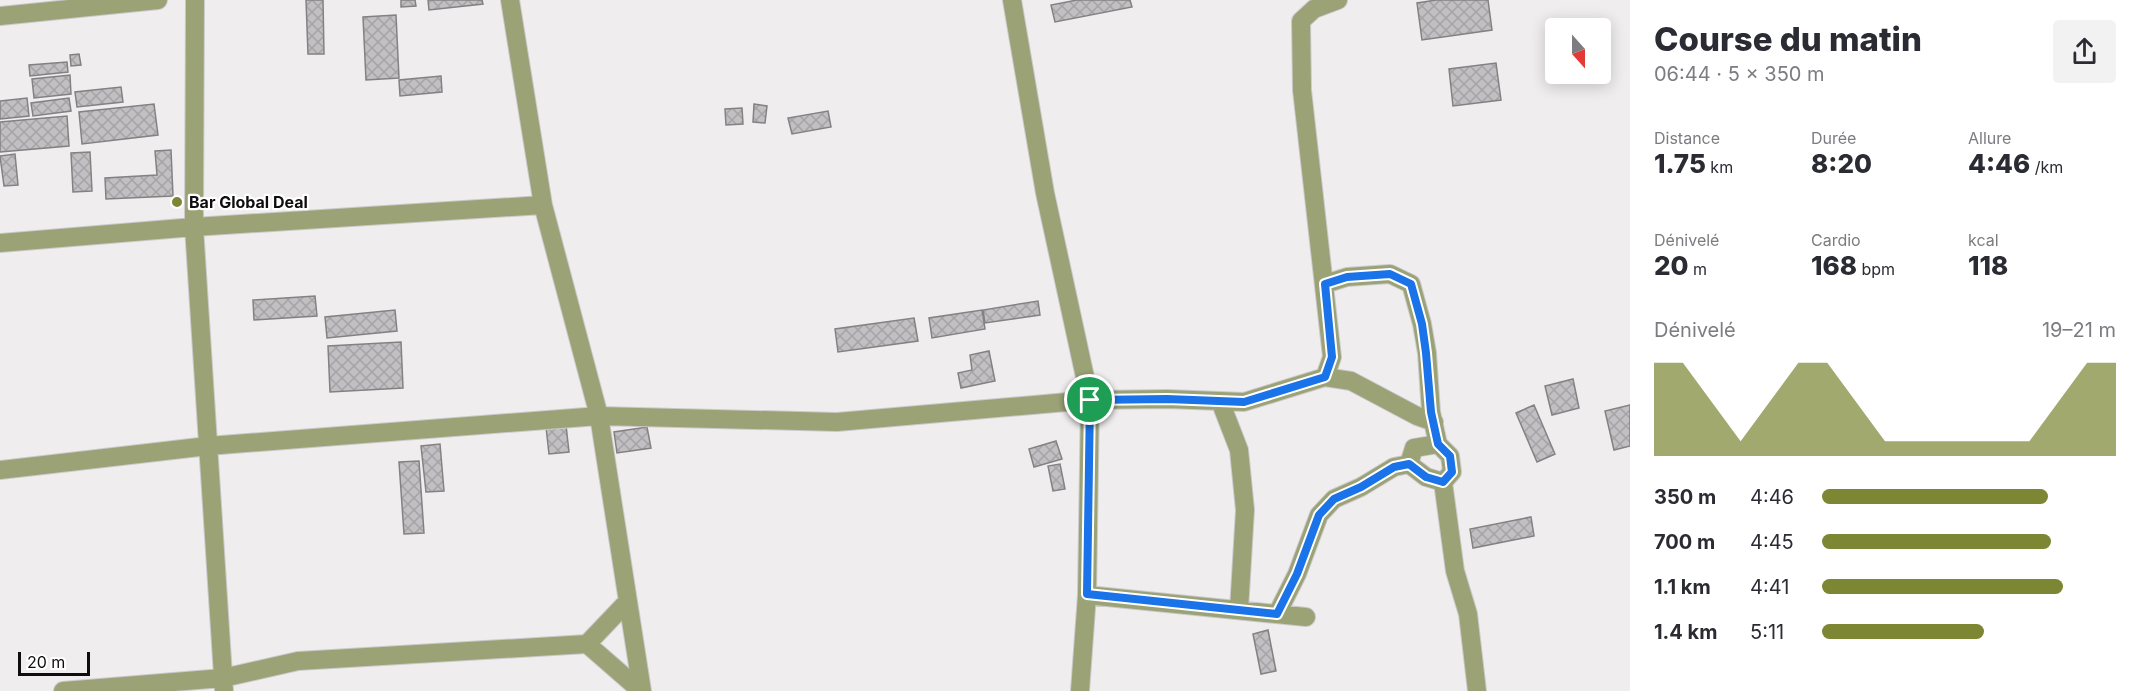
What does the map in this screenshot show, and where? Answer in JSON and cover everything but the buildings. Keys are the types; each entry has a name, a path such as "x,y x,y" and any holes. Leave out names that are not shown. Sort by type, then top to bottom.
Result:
{"street":[{"path":"0,16 158,0"},
{"path":"195,0 194,228 224,685"},
{"path":"510,0 543,205 599,416 642,691"},
{"path":"1012,0 1045,193 1090,400 1087,594 1080,691"},
{"path":"1325,377 1332,357 1302,90 1301,21 1314,9 1338,0"},
{"path":"0,243 543,205"},
{"path":"1325,284 1347,277 1390,274 1411,284 1422,324 1431,412 1438,444 1450,456 1452,472 1443,482 1455,571 1468,614 1477,691"},
{"path":"0,470 207,446 599,416 837,422 1090,400 1167,399 1244,402 1325,377 1351,381 1417,416 1434,422"},
{"path":"1220,401 1239,450 1244,500 1239,610"},
{"path":"1409,464 1414,448 1438,444"},
{"path":"1277,614 1297,574 1319,515 1334,499 1361,487 1394,467 1409,464 1426,477 1443,482"},
{"path":"1087,594 1306,617"},
{"path":"63,691 224,685 298,661 586,644 628,601"},
{"path":"586,644 642,691"}],"place":[{"name":"Bar Global Deal","path":"177,202"}],"route":[{"path":"1390,274 1411,284 1422,324 1431,412 1438,444 1450,456 1452,472 1443,482 1426,477 1409,464 1394,467 1361,487 1334,499 1319,515 1297,574 1277,614 1087,594 1090,400 1167,399 1244,402 1325,377 1332,357 1325,284 1347,277 1390,274"}]}
